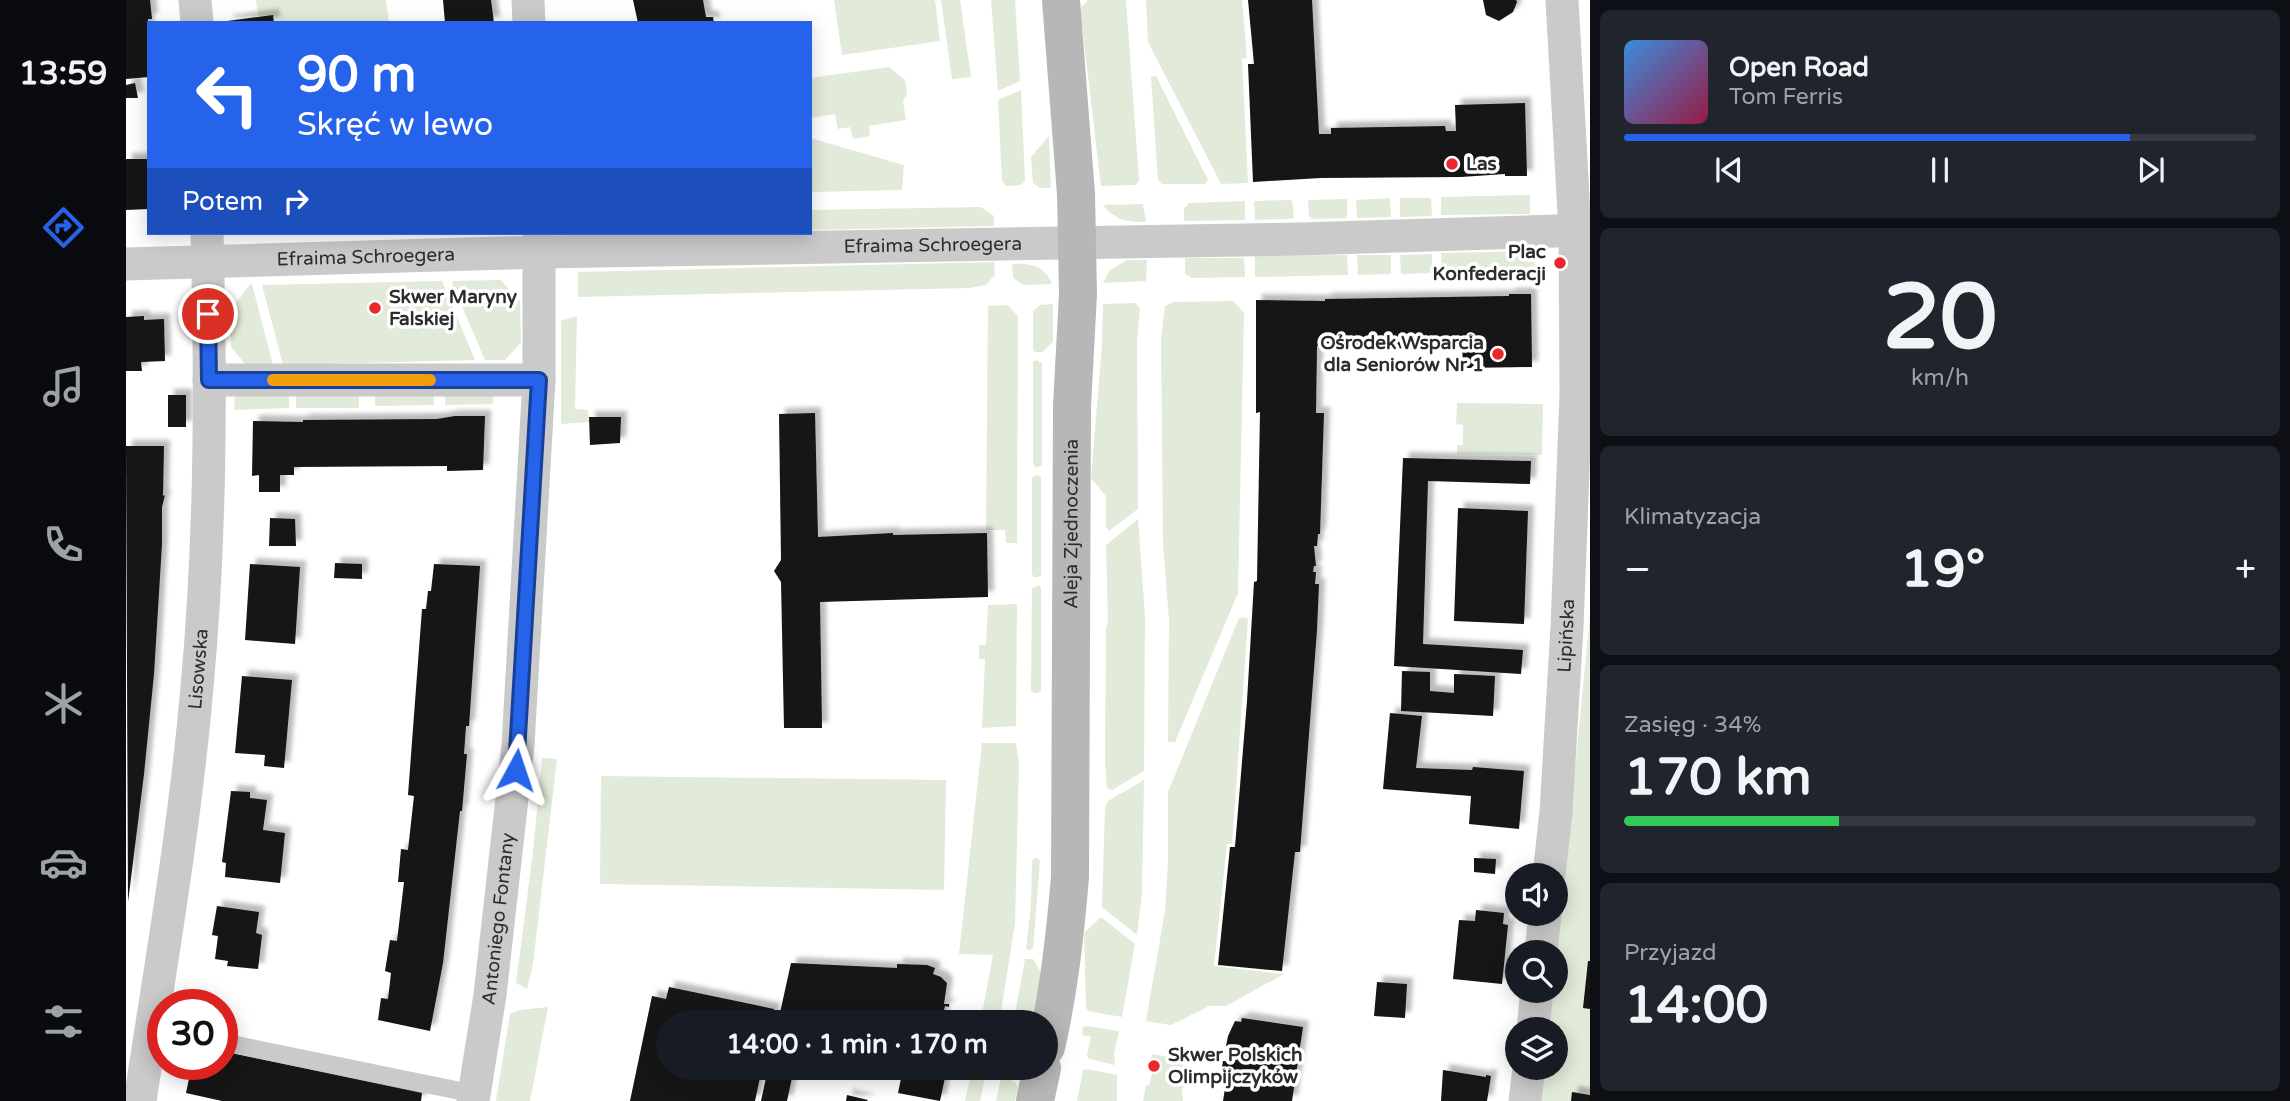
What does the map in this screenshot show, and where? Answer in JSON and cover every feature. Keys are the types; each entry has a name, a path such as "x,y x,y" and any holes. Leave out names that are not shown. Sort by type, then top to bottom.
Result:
{"street":[{"path":"195,0 197,21"},
{"path":"528,0 529,21"},
{"name":"Aleja Zjednoczenia","path":"1054,1010 1070,877 1072,420 1078,294 1076,194 1060,0"},
{"path":"1562,0 1569,138 1582,231 1583,349"},
{"name":"Efraima Schroegera","path":"126,264 207,247 539,242 1078,243 1582,231"},
{"name":"Antoniego Fontany","path":"474,1097 490,995 519,745 539,380 539,242"},
{"name":"Lisowska","path":"162,989 197,688 205,561 209,380 207,247"},
{"name":"Lipińska","path":"1550,863 1567,627 1576,395 1583,349"},
{"path":"209,380 539,380"},
{"name":"Lisowska","path":"140,1101 147,1071"},
{"path":"1035,1101 1039,1080"},
{"path":"1525,1101 1527,1080"}],"lane":[{"path":"238,1045 474,1097"}],"green space":[{"path":"256,0 386,0 389,21 274,21 273,15 258,16"},
{"path":"834,0 935,0 940,41 842,55"},
{"path":"941,0 960,0 971,77 952,79"},
{"path":"991,0 1015,0 1020,81 998,91"},
{"path":"1088,0 1126,0 1139,180 1136,185 1101,186 1080,9"},
{"path":"1146,0 1242,0 1247,58 1242,59 1248,183 1221,184 1148,42"},
{"path":"889,67 905,80 907,95 903,101 906,120 869,126 870,136 853,139 850,127 838,129 835,114 812,118 812,78"},
{"path":"1156,76 1208,180 1205,184 1162,184 1158,180 1151,77"},
{"path":"1021,90 1025,181 1021,185 1006,186 1002,181 998,100"},
{"path":"1049,136 1051,188 1040,188 1033,183 1031,157"},
{"path":"812,139 904,165 902,190 812,192"},
{"path":"1530,195 1530,214 1441,215 1441,197"},
{"path":"1390,198 1391,217 1357,218 1356,200"},
{"path":"1400,198 1431,198 1432,216 1400,217"},
{"path":"1347,199 1347,218 1312,219 1309,216 1308,200"},
{"path":"1292,200 1294,217 1291,219 1255,220 1254,201"},
{"path":"1245,201 1245,220 1184,221 1184,209 1189,203"},
{"path":"1143,204 1146,222 1122,219 1103,205"},
{"path":"981,207 994,216 994,226 812,230 812,210"},
{"path":"1534,251 1535,270 1442,273 1441,253"},
{"path":"1432,254 1432,273 1401,274 1400,255"},
{"path":"1347,255 1348,275 1255,277 1255,256"},
{"path":"1357,255 1391,255 1391,274 1358,275"},
{"path":"1185,258 1244,258 1245,277 1192,278 1185,274"},
{"path":"1127,260 1147,260 1146,281 1103,283 1109,271"},
{"path":"994,262 995,275 985,285 970,288 578,297 578,272"},
{"path":"1012,264 1025,264 1041,269 1052,284 1023,285 1013,278"},
{"path":"501,280 520,301 521,342 505,360 485,360 452,283"},
{"path":"442,281 475,360 283,365 262,285"},
{"path":"250,284 273,365 247,366 231,347 230,311"},
{"path":"1233,301 1244,313 1238,593 1175,742 1168,742 1169,620 1163,544 1161,338 1165,306 1173,302"},
{"path":"1135,303 1140,308 1137,340 1138,509 1109,531 1106,527 1106,496 1091,478 1103,304"},
{"path":"1053,304 1053,342 1042,352 1035,352 1033,311 1040,305"},
{"path":"1007,305 1018,316 1017,543 1006,543 1005,530 986,530 988,306"},
{"path":"577,316 575,409 588,410 589,422 561,424 561,321"},
{"path":"1036,360 1042,363 1042,465 1036,468 1033,464 1033,362"},
{"path":"493,386 493,404 445,405 445,387"},
{"path":"434,387 434,405 375,406 375,388"},
{"path":"359,390 359,408 296,408 296,391"},
{"path":"289,391 289,408 234,410 235,395"},
{"path":"1457,403 1543,404 1542,455 1457,454 1457,445 1463,445 1463,425 1456,424"},
{"path":"1036,475 1041,477 1039,577 1032,574 1032,478"},
{"path":"1138,519 1145,616 1144,771 1112,790 1107,788 1105,762 1108,620 1106,545"},
{"path":"1039,585 1041,690 1034,693 1031,690 1032,588"},
{"path":"1017,604 1016,726 982,728 985,659 979,659 979,645 986,645 988,605"},
{"path":"1590,615 1590,1101 1542,1101 1544,1080 1568,1080 1568,1017 1550,1017 1552,1003 1568,1003 1568,940 1558,940 1560,926 1568,926 1568,863 1566,863"},
{"path":"1239,618 1248,619 1232,844 1227,844 1214,966 1284,974 1226,1006 1209,1006 1171,1025 1146,1021 1165,911 1168,792"},
{"path":"982,743 1016,743 1019,763 1015,923 1001,1010 983,1010 993,955 959,954"},
{"path":"542,758 557,759 533,964 527,989 516,983"},
{"path":"601,776 946,780 944,890 600,884"},
{"path":"1144,780 1142,893 1137,935 1102,907 1105,808 1108,801"},
{"path":"1035,858 1040,861 1033,948 1029,951 1026,948 1032,861"},
{"path":"1101,917 1135,944 1122,1017 1088,1011 1086,1008 1084,933"},
{"path":"1025,959 1033,959 1042,975 1035,1010 1016,1010"},
{"path":"548,1007 530,1101 496,1101 510,1014 520,1010"},
{"path":"1083,1027 1119,1031 1114,1053 1115,1065 1089,1059 1087,1055 1091,1037 1082,1035"},
{"path":"1152,1054 1183,1059 1183,1101 1143,1101 1152,1073 1149,1072"},
{"path":"1083,1070 1117,1075 1117,1101 1077,1101"},
{"path":"970,1080 984,1080 980,1101 965,1101"},
{"path":"1000,1080 1015,1082 1018,1088 1015,1101 996,1101"}],"building":[{"path":"126,0 150,0 152,19 147,21 147,77 126,79"},
{"path":"443,0 491,0 494,21 445,21"},
{"path":"633,0 703,0 706,17 713,17 714,21 638,21"},
{"path":"1248,0 1312,0 1319,134 1331,134 1331,128 1445,126 1446,131 1456,131 1455,105 1525,103 1527,176 1505,174 1321,178 1253,182 1248,64 1254,64"},
{"path":"1483,0 1517,2 1513,12 1499,21 1486,15"},
{"path":"273,15 274,21 227,21"},
{"path":"135,83 138,98 126,98 126,85"},
{"path":"126,159 147,159 147,209 126,210"},
{"path":"1531,294 1532,367 1463,368 1462,342 1452,343 1452,347 1338,350 1338,345 1317,346 1316,413 1324,413 1320,534 1317,546 1314,546 1316,566 1313,572 1316,572 1315,584 1319,584 1317,630 1300,852 1295,852 1282,971 1218,965 1230,847 1235,847 1254,582 1257,581 1260,412 1256,413 1256,300 1325,301"},
{"path":"144,316 144,320 164,319 165,361 141,362 142,371 126,371 126,317"},
{"path":"168,395 186,395 186,427 168,427"},
{"path":"815,413 818,537 893,533 987,533 988,597 820,602 822,728 784,728 781,582 774,571 781,560 779,414"},
{"path":"485,416 483,470 447,471 447,466 294,467 294,475 280,475 280,492 259,492 259,475 252,476 253,421 437,419"},
{"path":"589,417 621,417 620,443 590,445"},
{"path":"126,446 164,446 163,496 165,495 162,507 154,674 128,902"},
{"path":"1403,458 1531,461 1530,484 1428,481 1423,644 1523,650 1521,674 1394,666"},
{"path":"1458,508 1528,511 1524,624 1454,621"},
{"path":"270,518 295,519 296,546 269,546"},
{"path":"335,563 362,564 362,579 334,578"},
{"path":"250,564 300,567 295,644 245,640"},
{"path":"434,564 480,566 469,726 466,726 464,754 467,754 462,811 443,963 430,1031 378,1020 381,998 388,999 391,973 385,971 390,940 397,941 404,882 398,882 401,849 408,850 414,796 408,795 422,609 426,609 428,591 431,591"},
{"path":"1402,671 1430,672 1430,691 1454,693 1454,674 1495,676 1493,716 1401,711"},
{"path":"242,676 292,680 284,768 264,766 265,755 235,753"},
{"path":"1390,713 1422,716 1416,768 1472,770 1473,767 1524,771 1519,829 1469,824 1471,796 1383,789"},
{"path":"231,791 250,792 250,798 267,800 263,830 285,833 280,883 225,877 226,863 222,862"},
{"path":"1474,858 1496,859 1495,874 1474,872"},
{"path":"217,906 259,912 256,933 262,935 258,969 227,966 228,961 215,959 218,936 212,935"},
{"path":"1476,910 1504,913 1503,924 1508,926 1502,984 1453,979 1459,920 1475,921"},
{"path":"1590,961 1590,1009 1583,1008"},
{"path":"791,963 897,968 897,964 927,965 935,968 933,974 947,983 944,1004 949,1004 949,1007 945,1006 944,1010 781,1010"},
{"path":"1377,982 1407,984 1405,1018 1374,1016"},
{"path":"669,987 774,1009 656,1010 656,1080 759,1080 755,1101 630,1101 652,996 666,999"},
{"path":"1242,1018 1303,1027 1292,1101 1223,1101 1226,1082 1220,1081 1223,1061 1235,1062 1237,1048 1226,1046 1228,1036 1235,1021 1241,1022"},
{"path":"238,1054 422,1093 421,1101 222,1101 186,1093 189,1080 238,1080"},
{"path":"1443,1070 1491,1076 1487,1101 1441,1101"},
{"path":"765,1080 791,1080 787,1101 761,1101"},
{"path":"901,1080 944,1080 940,1101 898,1093"},
{"path":"1572,1092 1590,1095 1590,1101 1571,1101"},
{"path":"847,1095 868,1100 846,1101"}],"slow traffic":[{"path":"273,380 430,380"}],"place":[{"name":"Las","path":"1452,164"},
{"name":"Plac Konfederacji","path":"1560,263"},
{"name":"Skwer Maryny Falskiej","path":"375,308"},
{"name":"Ośrodek Wsparcia dla Seniorów Nr 1","path":"1498,354"},
{"name":"Skwer Polskich Olimpijczyków","path":"1154,1066"}],"route":[{"path":"208,314 209,380 539,380 516,770"}]}
